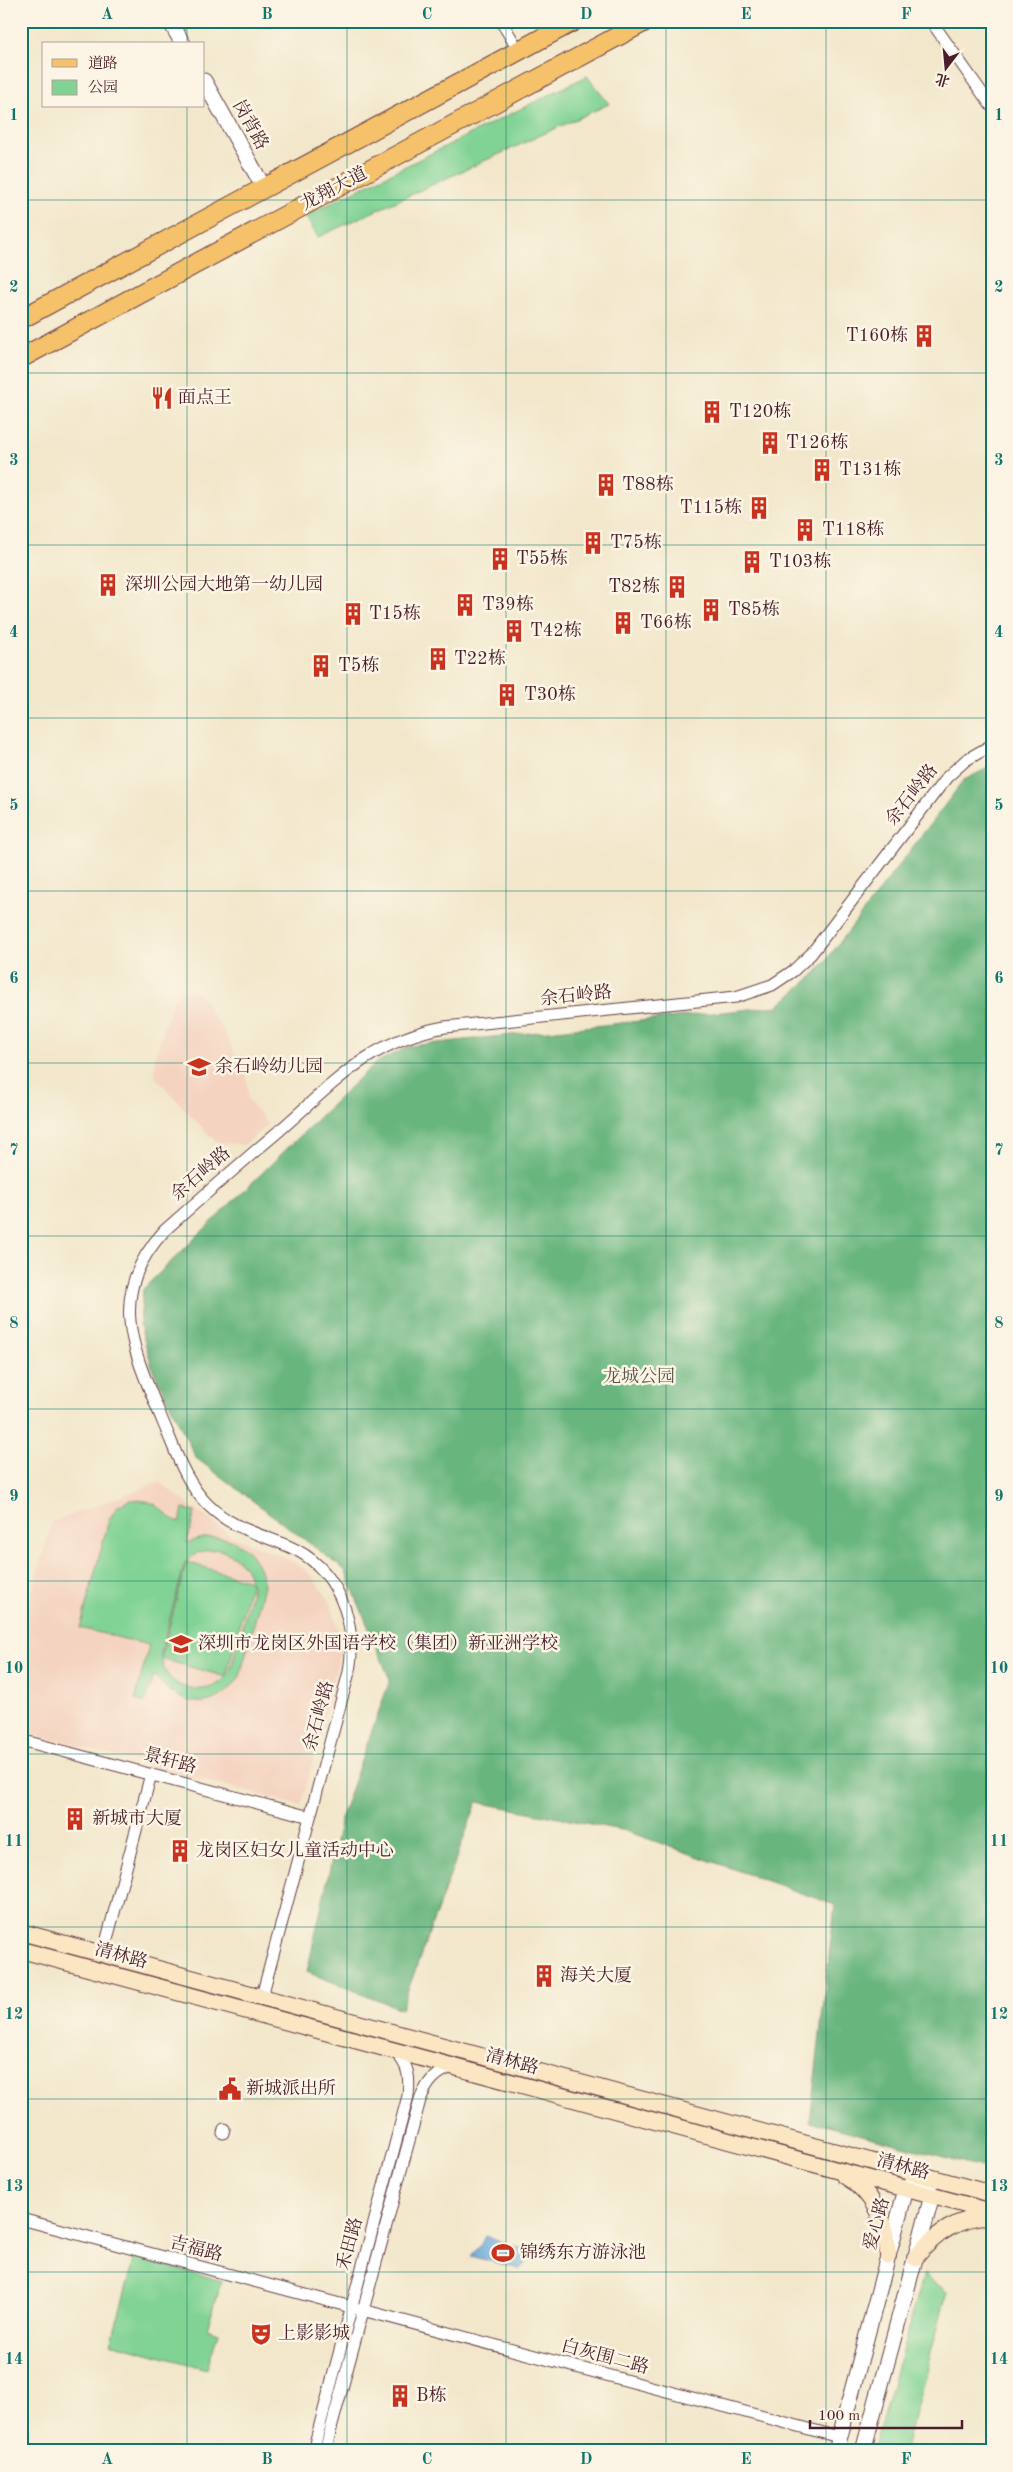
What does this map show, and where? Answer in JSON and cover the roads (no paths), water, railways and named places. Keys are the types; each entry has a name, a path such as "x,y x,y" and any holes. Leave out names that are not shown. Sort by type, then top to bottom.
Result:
{"main road":[{"name":"龙翔大道","path":"21,320 574,21"},
{"name":"龙翔大道","path":"21,358 646,21"},
{"name":"清林路","path":"21,1932 992,2194"},
{"name":"清林路","path":"21,1950 992,2212"},
{"path":"832,2169 853,2181 873,2203 884,2227 888,2256"},
{"path":"915,2258 924,2246 949,2228 966,2220 992,2217"}],"street":[{"path":"170,21 182,42"},
{"path":"501,21 519,51"},
{"path":"931,21 992,107"},
{"name":"岗背路","path":"205,83 264,188"},
{"name":"余石岭路","path":"262,1996 351,1660 352,1635 346,1610 332,1582 310,1560 289,1546 247,1532 232,1523 208,1504 185,1476 136,1358 130,1334 130,1296 137,1272 149,1249 165,1230 351,1068 375,1051 395,1041 416,1033 445,1027 736,997 760,990 783,978 811,954 947,777 966,760 992,745"},
{"name":"景轩路","path":"21,1740 310,1817"},
{"path":"103,1954 151,1774"},
{"name":"禾田路","path":"325,2451 408,2096 408,2071 404,2060 394,2050"},
{"name":"禾田路","path":"313,2451 420,2100 432,2078 442,2070 454,2067"},
{"path":"868,2450 932,2196 923,2175"},
{"name":"爱心路","path":"838,2444 906,2189 923,2175"},
{"name":"吉福路","path":"21,2219 357,2310"},
{"name":"白灰围二路","path":"357,2310 838,2444"}],"water":[{"name":"锦绣东方游泳池","path":"485,2236 508,2245 533,2250 529,2260 520,2269 471,2256 480,2246"}],"place":[{"name":"T160栋","path":"924,336"},
{"name":"面点王","path":"162,398"},
{"name":"T120栋","path":"712,412"},
{"name":"T126栋","path":"770,443"},
{"name":"T131栋","path":"822,470"},
{"name":"T88栋","path":"606,485"},
{"name":"T115栋","path":"759,508"},
{"name":"T118栋","path":"805,530"},
{"name":"T75栋","path":"593,543"},
{"name":"T55栋","path":"500,559"},
{"name":"T103栋","path":"752,562"},
{"name":"深圳公园大地第一幼儿园","path":"108,585"},
{"name":"T82栋","path":"677,587"},
{"name":"T39栋","path":"465,605"},
{"name":"T85栋","path":"711,610"},
{"name":"T15栋","path":"353,614"},
{"name":"T66栋","path":"623,623"},
{"name":"T42栋","path":"514,631"},
{"name":"T22栋","path":"438,659"},
{"name":"T5栋","path":"321,666"},
{"name":"T30栋","path":"507,695"},
{"name":"余石岭幼儿园","path":"199,1067"},
{"name":"深圳市龙岗区外国语学校（集团）新亚洲学校","path":"181,1644"},
{"name":"新城市大厦","path":"75,1819"},
{"name":"龙岗区妇女儿童活动中心","path":"180,1851"},
{"name":"海关大厦","path":"544,1976"},
{"name":"新城派出所","path":"230,2089"},
{"name":"锦绣东方游泳池","path":"503,2253"},
{"name":"上影影城","path":"261,2334"},
{"name":"B栋","path":"400,2396"}],"park label":[{"name":"龙城公园","path":"639,1377"}]}
